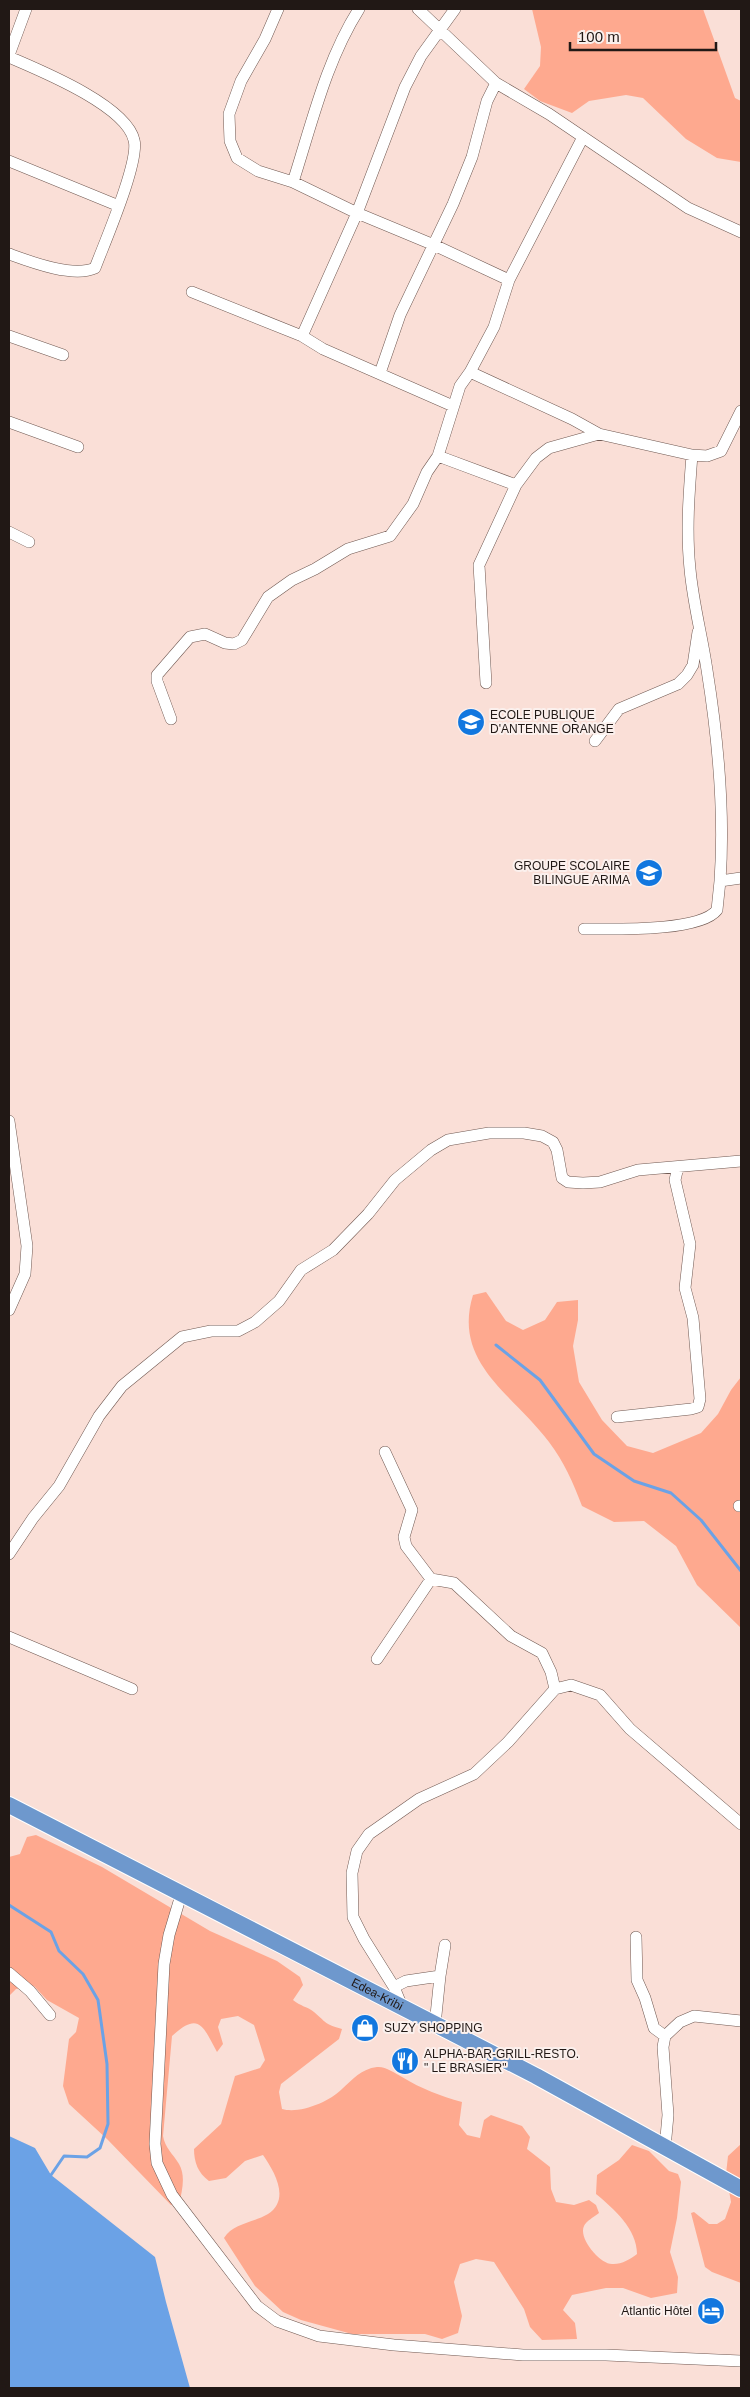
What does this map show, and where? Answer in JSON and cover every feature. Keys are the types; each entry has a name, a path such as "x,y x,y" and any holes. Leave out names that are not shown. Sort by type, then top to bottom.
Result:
{"highway":[{"name":"Edea-Kribi","path":"9,1805 180,1895 536,2076 741,2189"}],"street":[{"path":"9,254 47,266 88,272 95,268 119,206 135,155 134,140 129,129 105,106 68,83 9,56 26,9"},
{"path":"293,182 321,92 341,40 359,9"},
{"path":"418,9 496,83 549,114 688,208 741,232"},
{"path":"302,336 357,213 405,87 421,56 455,9"},
{"path":"274,10 265,39 241,81 229,114 230,140 237,158 258,171 293,182 357,213 434,245 509,280"},
{"path":"380,373 400,315 434,245 472,157 487,101 496,83"},
{"path":"171,719 157,681 157,675 190,637 205,634 225,643 234,644 242,640 268,597 292,580 348,549 390,536 413,504 427,472 438,456 460,386 470,372 494,327 509,280 583,137"},
{"path":"9,161 119,206"},
{"path":"192,292 302,336 323,349 453,406"},
{"path":"9,336 63,355"},
{"path":"470,372 572,419 599,434 692,455 707,456 720,451 741,412"},
{"path":"9,422 78,447"},
{"path":"486,683 479,565 516,485 536,458 549,448 599,434"},
{"path":"584,929 636,930 706,920 718,910 723,839 716,741 690,570 687,524 692,455"},
{"path":"438,456 516,485"},
{"path":"9,532 29,542"},
{"path":"595,742 619,709 678,684 687,675 693,665 699,623"},
{"path":"720,881 741,878"},
{"path":"9,1121 27,1246 25,1274 9,1310"},
{"path":"9,1554 33,1518 59,1486 99,1416 122,1386 182,1337 211,1331 238,1331 255,1322 279,1301 301,1270 333,1250 368,1214 395,1180 431,1150 448,1140 489,1133 524,1132 542,1136 553,1142 558,1150 562,1178 568,1182 600,1182 638,1170 741,1161"},
{"path":"617,1416 691,1409 698,1407 700,1399 693,1318 685,1288 690,1244 674,1180 678,1167"},
{"path":"386,1452 412,1510 404,1537 406,1546 431,1579 454,1583 464,1590 511,1636 542,1653 551,1672 555,1689"},
{"path":"377,1659 431,1579"},
{"path":"9,1637 132,1689"},
{"path":"551,1672 571,1685 600,1695 630,1730 741,1824"},
{"path":"403,2009 394,1986 364,1939 353,1917 352,1873 357,1851 369,1834 419,1799 474,1774 508,1742 555,1689 571,1685"},
{"path":"180,1895 169,1934 164,1964 155,2144 157,2163 172,2195 256,2306 277,2321 319,2336 394,2345 523,2355 606,2355 741,2361"},
{"path":"636,1937 637,1980 645,1998 654,2028 666,2036"},
{"path":"435,2025 440,1976 446,1945"},
{"path":"9,1973 30,1991 50,2015"},
{"path":"394,1986 406,1981 440,1976"},
{"path":"665,2148 668,2115 663,2047 666,2036 680,2022 694,2016 741,2021"}],"shaded area":[{"path":"532,9 703,9 735,98 741,101 741,162 717,158 686,139 643,98 626,95 589,101 572,113 540,101 524,89 540,66 541,47"},
{"path":"486,1292 506,1321 523,1330 545,1320 557,1302 578,1300 578,1320 573,1346 579,1382 602,1420 627,1446 653,1453 701,1433 718,1414 731,1390 741,1377 741,1628 697,1585 676,1546 644,1521 614,1522 582,1506 568,1472 549,1442 490,1376 478,1359 471,1340 469,1319 473,1295"},
{"path":"36,1835 102,1867 210,1931 277,1961 300,1977 303,1985 293,2000 312,2010 329,2024 342,2029 339,2039 281,2084 279,2092 282,2109 297,2110 314,2106 336,2094 362,2072 380,2067 390,2070 431,2092 462,2102 459,2125 467,2135 480,2138 484,2120 491,2115 522,2126 530,2137 527,2149 550,2167 551,2189 556,2202 574,2205 589,2200 596,2205 599,2213 585,2224 584,2237 596,2255 607,2263 612,2264 618,2264 632,2258 637,2254 636,2245 629,2228 623,2220 596,2194 597,2175 619,2160 632,2145 649,2151 669,2171 678,2174 681,2182 677,2218 670,2252 678,2277 677,2293 651,2298 623,2288 606,2288 572,2295 563,2310 575,2323 577,2339 542,2340 530,2327 524,2309 494,2262 476,2259 460,2264 454,2282 462,2316 458,2333 442,2339 425,2334 352,2334 301,2320 283,2312 255,2286 224,2238 233,2229 268,2214 275,2208 279,2193 272,2169 263,2155 245,2161 226,2178 209,2181 199,2171 194,2154 194,2149 221,2124 235,2076 260,2068 265,2060 254,2025 238,2016 221,2019 218,2027 223,2044 217,2052 204,2029 194,2023 181,2028 172,2036 163,2136 167,2147 179,2164 183,2179 179,2204 171,2205 107,2139 69,2104 63,2086 69,2039 76,2032 79,2018 47,2000 34,1986 16,1989 10,1995 9,2019 9,1857 20,1854 27,1837"},
{"path":"741,2144 741,2283 712,2272 705,2267 691,2213 694,2212 709,2224 717,2224 725,2219 731,2202 726,2174 728,2156"}],"water":[{"path":"9,2136 35,2148 51,2175 155,2257 190,2388 9,2388"}],"waterway":[{"path":"496,1345 540,1380 594,1454 634,1481 671,1493 701,1520 741,1571"},
{"path":"9,1905 51,1932 59,1951 83,1974 98,2000 107,2064 108,2124 100,2148 87,2157 64,2156 51,2175"}],"place":[{"name":"ECOLE PUBLIQUE D'ANTENNE ORANGE","path":"471,722"},
{"name":"GROUPE SCOLAIRE BILINGUE ARIMA","path":"649,873"},
{"name":"SUZY SHOPPING","path":"365,2028"},
{"name":"ALPHA-BAR-GRILL-RESTO. \" LE BRASIER\"","path":"405,2061"},
{"name":"Atlantic Hôtel","path":"711,2311"}]}
